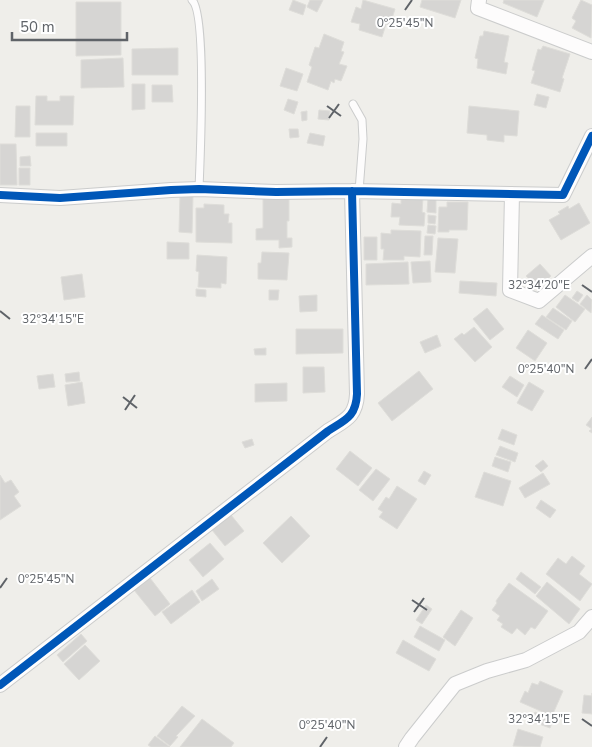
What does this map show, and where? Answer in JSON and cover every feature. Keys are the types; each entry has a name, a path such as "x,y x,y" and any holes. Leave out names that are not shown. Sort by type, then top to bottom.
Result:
{"street":[{"path":"479,0 478,8 592,52"},
{"path":"0,195 60,198 171,190 563,195 592,136"},
{"path":"0,686 353,413 357,405 356,191"},
{"path":"512,194 510,290 539,301 592,256"},
{"path":"406,747 456,684 487,671 526,660 578,632 592,617"}],"lane":[{"path":"192,0 196,3 199,22 201,118 199,190"},
{"path":"353,104 362,120 363,139 356,191"}],"building":[{"path":"293,0 306,5 303,15 289,10"},
{"path":"310,0 323,0 317,12 307,7"},
{"path":"363,0 395,9 390,25 386,24 382,37 359,30 360,24 351,22 356,7 361,9"},
{"path":"422,0 461,0 455,18 420,7"},
{"path":"504,0 544,0 537,17 503,3"},
{"path":"581,0 592,5 591,38 572,28 576,21 572,18"},
{"path":"76,2 121,2 121,55 76,56"},
{"path":"484,31 509,36 504,62 508,63 506,74 477,68 478,59 475,58 480,36 483,36"},
{"path":"324,34 344,42 341,51 344,52 339,64 347,66 341,81 335,79 334,83 331,81 328,90 307,82 312,67 309,65 315,47 319,48"},
{"path":"543,46 570,54 562,78 564,79 560,92 531,83 535,71 532,70 538,49 541,50"},
{"path":"178,48 178,75 132,75 132,49"},
{"path":"123,58 124,87 81,88 81,60"},
{"path":"286,68 303,74 297,91 280,86"},
{"path":"132,84 145,84 145,109 132,110"},
{"path":"152,85 172,85 173,102 152,102"},
{"path":"537,94 549,97 546,108 534,105"},
{"path":"36,96 47,96 47,101 60,101 60,96 74,96 73,125 35,125"},
{"path":"288,99 298,102 294,114 284,110"},
{"path":"16,106 30,106 30,137 15,137"},
{"path":"469,106 519,111 517,136 504,135 504,142 487,140 487,135 467,133"},
{"path":"319,110 330,111 329,120 318,119"},
{"path":"307,111 307,120 302,121 301,112"},
{"path":"289,129 298,129 299,137 290,138"},
{"path":"36,133 67,133 67,146 36,146"},
{"path":"310,133 325,136 323,146 307,143"},
{"path":"0,144 16,144 17,185 0,185"},
{"path":"30,156 31,166 20,166 20,157"},
{"path":"19,168 30,168 30,185 19,185"},
{"path":"180,195 193,195 192,233 179,232"},
{"path":"401,195 423,197 422,212 425,213 424,226 399,225 400,217 391,217 392,203 401,204"},
{"path":"263,198 289,198 287,238 292,238 292,247 279,248 279,240 256,240 256,229 263,228"},
{"path":"428,199 436,199 436,213 427,212"},
{"path":"447,202 468,202 467,230 438,232 439,207 447,207"},
{"path":"579,203 590,223 561,240 549,220 560,214 558,212 568,206 569,209"},
{"path":"204,204 224,205 224,214 229,214 228,223 232,223 232,243 196,242 196,208 204,208"},
{"path":"428,215 436,216 435,224 428,223"},
{"path":"428,225 436,226 435,234 427,233"},
{"path":"391,230 421,231 420,257 404,256 404,260 383,260 384,249 381,249 381,233 391,234"},
{"path":"425,236 433,236 432,255 424,255"},
{"path":"364,237 377,237 377,260 364,260"},
{"path":"438,238 458,239 455,273 435,272"},
{"path":"167,242 189,243 189,259 167,259"},
{"path":"262,252 289,253 287,280 258,279 258,263 261,263"},
{"path":"197,255 227,257 226,284 221,283 221,288 198,287"},
{"path":"430,261 431,282 413,283 411,262"},
{"path":"408,262 409,284 366,285 366,264"},
{"path":"540,264 551,276 538,288 526,276"},
{"path":"82,274 85,297 64,300 61,277"},
{"path":"460,281 497,283 496,296 459,293"},
{"path":"196,289 206,290 206,297 196,296"},
{"path":"269,290 279,290 278,300 269,300"},
{"path":"577,291 583,295 578,302 572,298"},
{"path":"317,295 317,311 300,312 299,296"},
{"path":"565,295 585,309 575,322 556,307"},
{"path":"587,295 592,300 591,313 580,304"},
{"path":"487,308 504,329 490,340 473,319"},
{"path":"553,308 572,321 566,330 546,317"},
{"path":"542,315 564,330 558,339 535,324"},
{"path":"474,327 492,347 475,362 454,339 462,333 464,335"},
{"path":"296,329 343,329 343,353 296,354"},
{"path":"528,330 547,343 535,361 516,348"},
{"path":"437,335 441,346 425,353 420,342"},
{"path":"266,348 266,355 255,355 254,349"},
{"path":"303,367 324,367 325,392 303,393"},
{"path":"419,371 433,389 392,421 378,403"},
{"path":"79,372 80,381 66,382 65,374"},
{"path":"53,374 55,387 39,389 37,376"},
{"path":"510,376 524,385 517,397 502,387"},
{"path":"82,382 85,403 68,406 65,385"},
{"path":"529,382 544,391 532,411 517,403"},
{"path":"287,383 287,401 255,402 255,384"},
{"path":"592,417 592,429 586,425"},
{"path":"502,429 517,435 514,445 498,439"},
{"path":"252,439 254,445 245,448 242,442"},
{"path":"500,446 518,453 515,462 496,455"},
{"path":"350,451 372,468 358,486 336,469"},
{"path":"495,457 511,462 508,472 492,466"},
{"path":"543,460 548,466 541,472 535,466"},
{"path":"376,469 390,479 373,501 359,490"},
{"path":"424,471 431,475 425,485 418,481"},
{"path":"484,472 511,481 503,506 475,497"},
{"path":"543,473 550,484 525,498 519,488"},
{"path":"0,475 5,483 11,480 19,492 14,496 21,506 0,520"},
{"path":"397,486 417,499 397,529 379,517 383,512 378,509 386,497 389,499"},
{"path":"541,500 556,510 550,518 536,508"},
{"path":"231,515 244,531 225,546 212,530"},
{"path":"291,516 310,536 282,563 263,543"},
{"path":"210,543 224,559 203,577 189,560"},
{"path":"572,556 585,566 579,574 592,584 580,601 546,574 558,558 566,564"},
{"path":"521,572 541,587 535,594 516,579"},
{"path":"150,578 170,604 155,616 134,590"},
{"path":"212,579 219,589 202,601 196,591"},
{"path":"547,582 580,609 569,624 536,596"},
{"path":"509,583 548,611 535,629 531,627 525,635 517,628 512,634 501,627 503,624 497,620 500,616 492,610"},
{"path":"192,590 200,602 171,624 162,612"},
{"path":"426,605 432,609 422,624 416,620"},
{"path":"461,610 473,618 455,646 443,637"},
{"path":"420,626 445,640 439,651 414,637"},
{"path":"81,634 87,641 63,662 57,655"},
{"path":"403,640 436,659 429,671 396,653"},
{"path":"85,645 100,661 79,680 64,664"},
{"path":"540,681 563,691 552,716 520,702 525,691 528,693 532,683 538,685"},
{"path":"584,695 592,696 592,714 582,713"},
{"path":"182,706 195,716 176,736 178,737 170,746 157,736"},
{"path":"535,712 553,720 550,728 531,721"},
{"path":"202,719 234,743 231,747 180,747"},
{"path":"518,729 543,737 540,747 513,746"},
{"path":"155,736 170,747 151,747 148,745"}],"cycle path":[{"path":"0,195 60,198 199,189 276,192 352,191 563,195 592,136"},
{"path":"0,685 352,413 357,394 352,191"}]}
